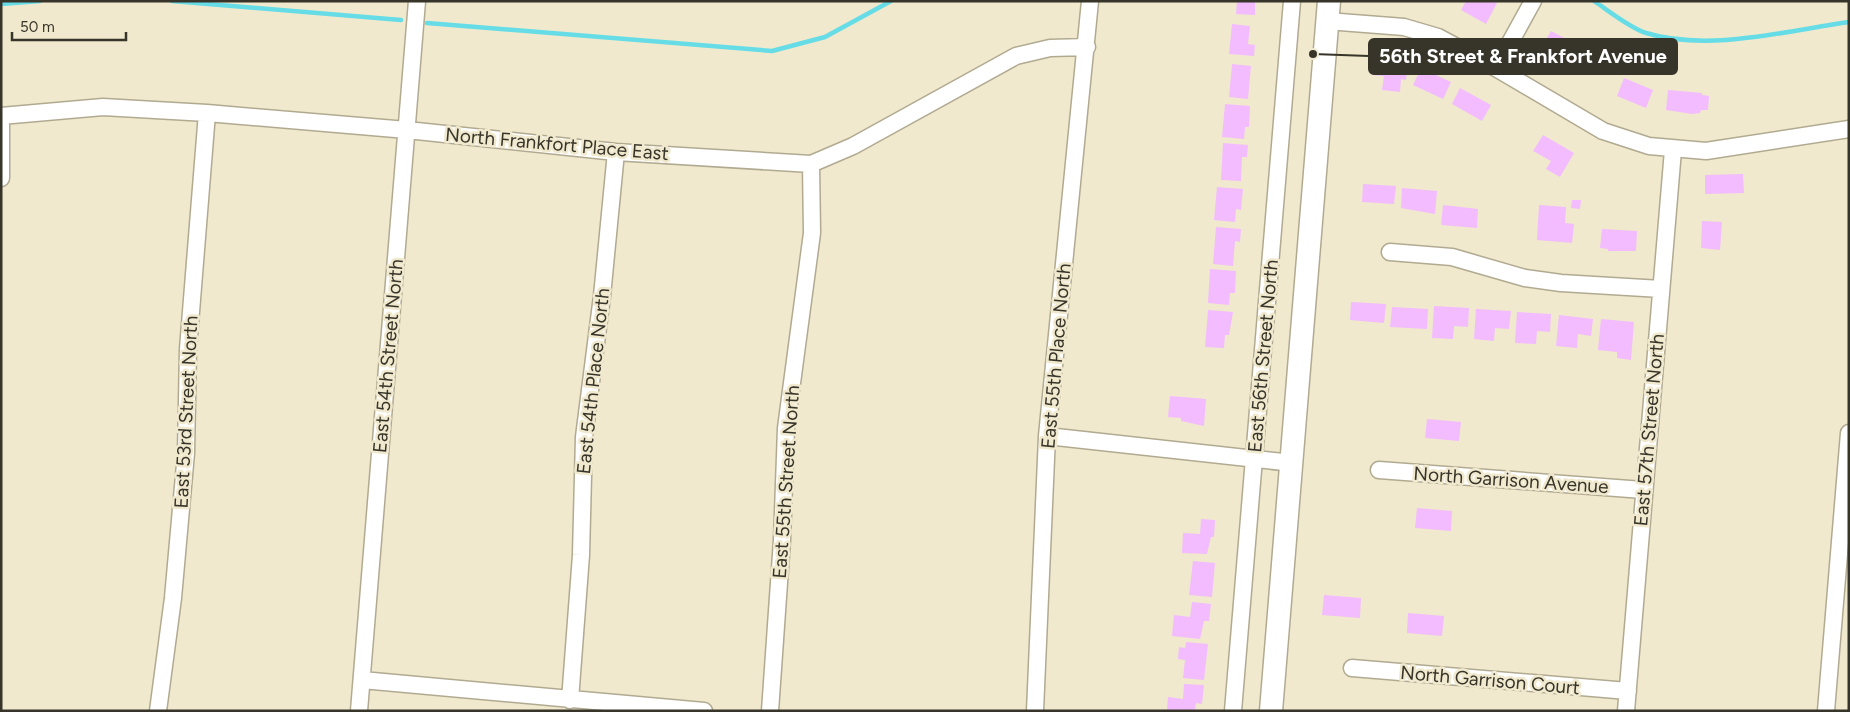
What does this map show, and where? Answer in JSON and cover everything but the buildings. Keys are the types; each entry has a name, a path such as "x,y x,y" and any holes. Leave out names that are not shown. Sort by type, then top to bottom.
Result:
{"street":[{"name":"East 54th Street North","path":"359,711 417,1"},
{"name":"East 55th Place North","path":"1035,711 1047,436 1087,47 1090,1"},
{"name":"East 56th Street North","path":"1234,711 1292,1"},
{"path":"1496,68 1533,1"},
{"name":"East 56th Street North","path":"1271,711 1328,11"},
{"path":"1328,11 1404,26 1438,37 1496,68 1603,131 1631,142 1673,150 1706,150 1849,129"},
{"name":"North Frankfort Place East","path":"1,116 103,107 207,113 407,130 616,152 812,164 853,146 1016,56 1050,48 1087,47"},
{"name":"East 53rd Street North","path":"158,711 173,598 186,453 188,349 207,113"},
{"path":"1,116 1,178"},
{"name":"East 57th Street North","path":"1626,711 1643,490 1673,150"},
{"name":"East 54th Place North","path":"570,700 581,555 584,438 602,296 616,152"},
{"name":"East 55th Street North","path":"770,711 782,540 786,428 812,233 812,164"},
{"path":"1390,252 1452,257 1525,278 1561,284 1661,289"},
{"path":"1826,711 1849,433"},
{"path":"1047,436 1292,462"},
{"name":"North Garrison Avenue","path":"1379,470 1643,490"},
{"name":"North Garrison Court","path":"1352,668 1628,691"},
{"path":"362,680 704,711"}],"waterway":[{"path":"1,4 40,1"},
{"path":"172,1 401,20"},
{"path":"427,23 772,51 825,37 891,1"},
{"path":"1594,1 1640,31 1670,38 1695,41 1747,38 1849,22"}],"place":[{"name":"56th Street & Frankfort Avenue","path":"1313,54"}]}
